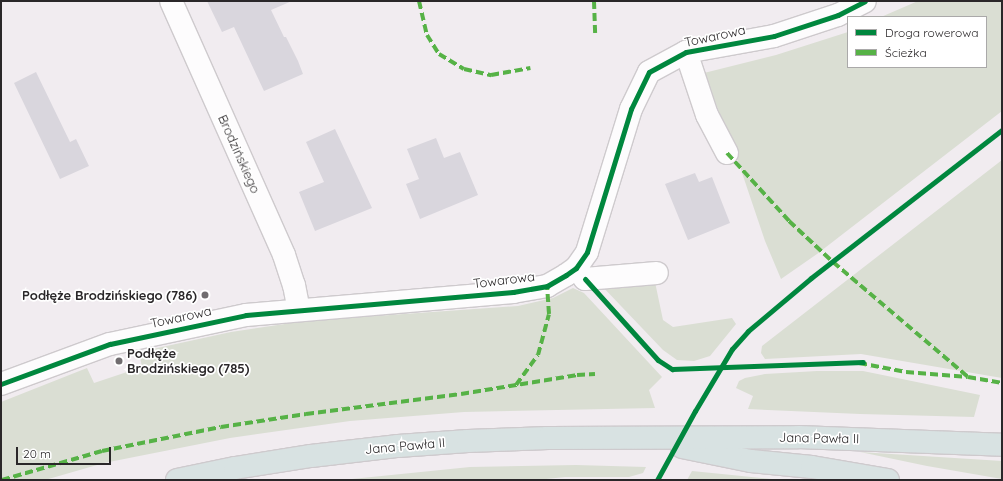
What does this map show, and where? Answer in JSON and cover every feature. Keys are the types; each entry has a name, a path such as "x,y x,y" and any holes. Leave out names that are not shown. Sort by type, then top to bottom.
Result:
{"main road":[{"name":"Jana Pawła II","path":"177,480 235,468 304,457 398,446 532,439 798,437 1002,445"},
{"name":"Jana Pawła II","path":"636,438 750,461 812,467 888,480"}],"street":[{"name":"Brodzińskiego","path":"171,1 284,255 294,285 299,310"},
{"name":"Towarowa","path":"1,384 110,344 246,315 513,292 547,286 576,268 588,252 631,109 649,72 686,52 774,36 838,15 865,1"},
{"path":"686,52 708,115 726,153"},
{"path":"576,268 585,279 657,273"}],"shaded area":[{"path":"918,1 1002,1 1002,111 817,254 781,279 765,241 739,164 704,73 776,55 847,32 847,68 987,68 987,16 883,16"},
{"path":"1002,160 1002,378 861,354 765,359 761,353 762,346"},
{"path":"655,282 663,320 673,327 732,318 736,324 710,356 694,361 677,360 663,350 600,284"},
{"path":"573,288 584,293 662,377 649,390 655,408 464,412 350,421 230,438 104,463 45,480 1,480 1,402 87,368 94,383 142,367 139,352 231,332 305,321 518,306 553,298"},
{"path":"817,371 863,371 980,395 974,417 860,414 748,409 753,396 736,388 739,381 745,378 765,374"},
{"path":"860,452 1002,461 1002,479 927,466"},
{"path":"576,465 646,467 643,473 629,477 565,477 537,480 342,480 470,467"},
{"path":"692,471 782,480 687,480"}],"building":[{"path":"207,1 292,1 271,10 298,61 303,74 264,91 234,27 222,32"},
{"path":"36,72 70,142 76,139 89,166 60,179 14,83"},
{"path":"335,129 372,208 315,231 299,192 324,182 306,142"},
{"path":"436,138 444,158 460,152 478,195 420,219 406,184 419,179 407,149"},
{"path":"695,173 699,182 712,177 730,223 688,240 665,184"}],"marked path":[{"path":"419,1 427,35 439,54 464,69 491,75 530,68"},
{"path":"594,1 595,36"},
{"path":"727,153 789,221 833,262 968,377"},
{"path":"516,385 538,355 549,314 547,286"},
{"path":"859,363 906,372 968,377 1002,383"},
{"path":"2,480 102,451 221,427 306,414 461,394 577,375 595,374"}],"cycle path":[{"path":"1,384 110,344 246,315 513,292 547,286 576,268 587,252 631,109 649,72 686,52 774,36 838,15 865,1"},
{"path":"657,480 695,411 732,349 748,331 811,278 1002,130"},
{"path":"585,279 658,360 672,369 863,362"}],"place":[{"name":"Podłęże Brodzińskiego (786)","path":"205,295"},
{"name":"Podłęże Brodzińskiego (785)","path":"119,361"}]}
